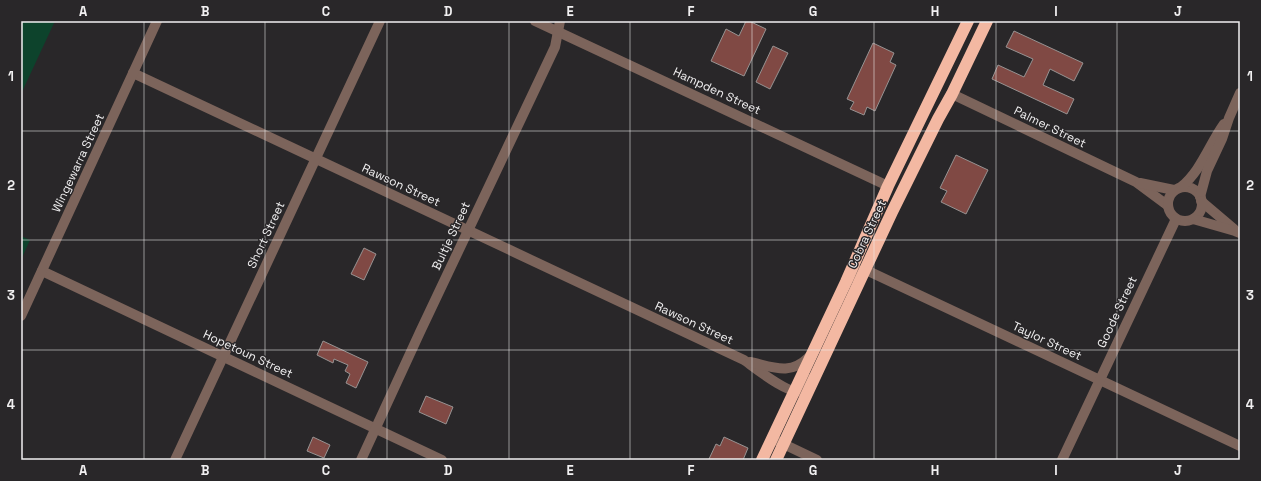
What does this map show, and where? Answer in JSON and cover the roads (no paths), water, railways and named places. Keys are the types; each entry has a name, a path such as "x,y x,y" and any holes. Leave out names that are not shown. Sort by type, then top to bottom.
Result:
{"highway":[{"name":"Cobra Street","path":"762,460 846,282 888,186 968,21"},
{"name":"Cobra Street","path":"776,460 892,212 987,21"},
{"path":"919,124 935,100 941,96 952,94"},
{"path":"888,186 898,184 902,180 938,119"},
{"path":"888,186 893,193 894,198 892,212"}],"street":[{"name":"Wingewarra Street","path":"21,316 157,21"},
{"name":"Short Street","path":"175,460 380,21"},
{"name":"Hampden Street","path":"535,21 888,186"},
{"name":"Bultje Street","path":"361,460 554,49 560,21"},
{"name":"Rawson Street","path":"133,74 744,360 778,384 794,391"},
{"name":"Palmer Street","path":"952,94 1136,182 1167,205"},
{"path":"1229,118 1215,136 1194,175 1168,200 1167,205 1171,215 1176,219 1187,221 1197,216 1200,211 1207,172 1240,94"},
{"name":"Palmer Street","path":"1136,182 1178,189"},
{"path":"1178,189 1190,187 1195,190 1201,199 1238,232"},
{"name":"Goode Street","path":"1062,460 1176,219"},
{"path":"1192,219 1238,232"},
{"path":"846,282 856,272 866,270"},
{"name":"Taylor Street","path":"866,270 1240,446"},
{"name":"Hopetoun Street","path":"42,271 442,460"},
{"path":"794,391 797,392 804,388 826,353"},
{"name":"Rawson Street","path":"744,360 776,368 791,369 801,365 811,356"},
{"path":"773,439 817,460"}]}
